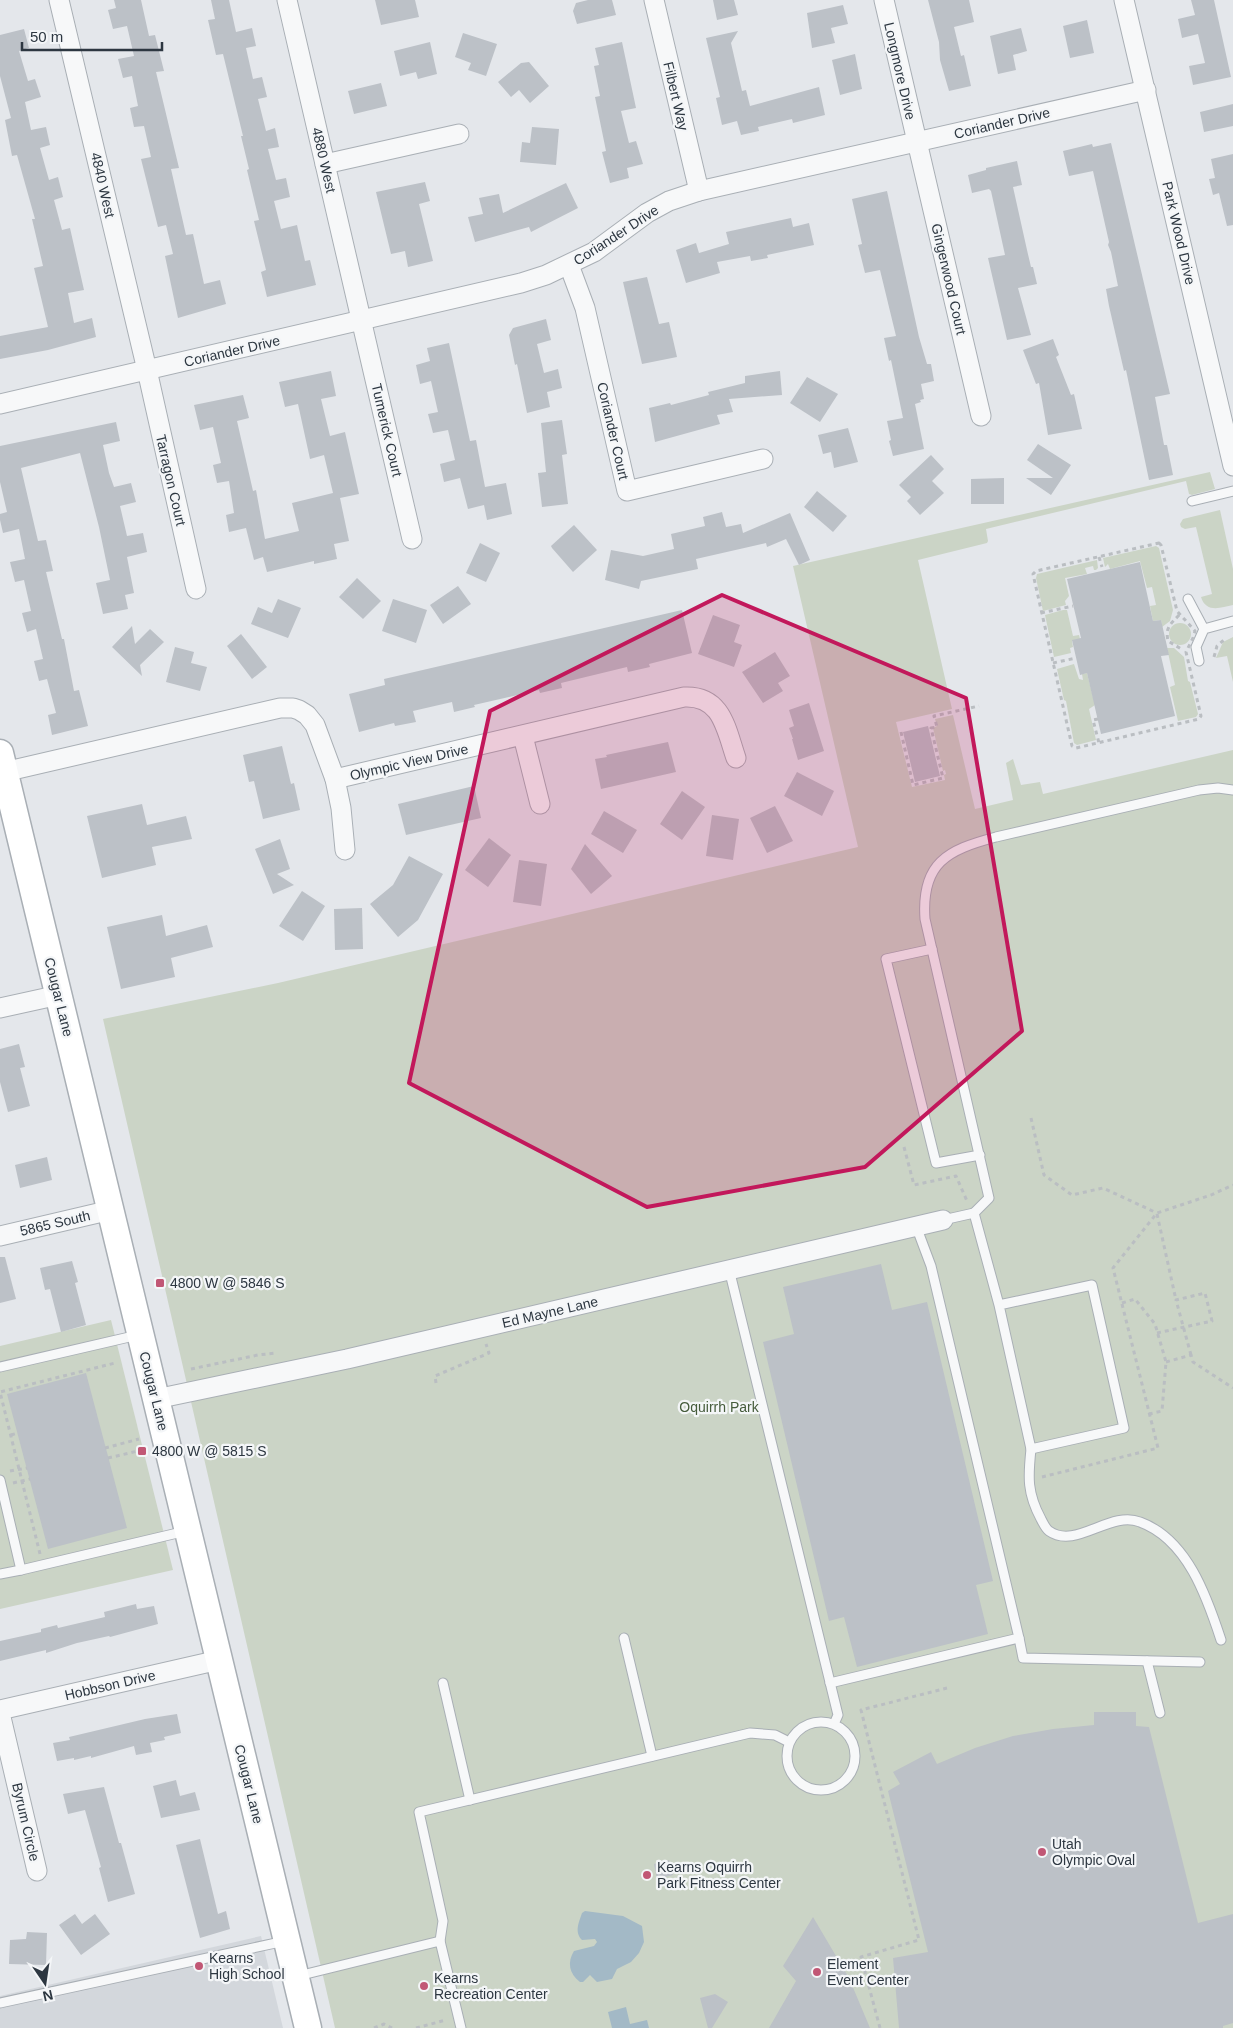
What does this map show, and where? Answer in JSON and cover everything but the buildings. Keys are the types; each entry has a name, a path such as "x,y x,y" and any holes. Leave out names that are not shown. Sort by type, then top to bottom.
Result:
{"main road":[{"name":"Cougar Lane","path":"2,763 308,2028"}],"street":[{"name":"4840 West","path":"59,0 147,370"},
{"name":"4880 West","path":"287,0 362,321"},
{"name":"Filbert Way","path":"654,0 699,191"},
{"name":"Longmore Drive","path":"884,0 917,142"},
{"name":"Park Wood Drive","path":"1124,0 1233,466"},
{"name":"Coriander Drive","path":"0,404 520,283 569,265 594,252 647,213 669,201 699,191 1146,90"},
{"path":"325,164 459,134"},
{"name":"Gingerwood Court","path":"917,142 981,416"},
{"name":"Coriander Court","path":"569,265 585,308 626,491 763,459"},
{"name":"Tumerick Court","path":"362,321 412,539"},
{"name":"Tarragon Court","path":"147,370 196,589"},
{"name":"Olympic View Drive","path":"2,763 280,708 293,708 307,715 315,725 335,779 684,697 698,696 710,702 718,711 725,725 736,758"},
{"path":"523,736 540,804"},
{"path":"335,779 341,808 345,850"},
{"path":"0,1008 58,995"},
{"name":"5865 South","path":"0,1236 111,1210"},
{"name":"Ed Mayne Lane","path":"156,1399 347,1359 943,1220"},
{"name":"Hobbson Drive","path":"0,1712 219,1660"},
{"name":"Byrum Circle","path":"0,1712 38,1871"}],"lane":[{"path":"1192,501 1233,491"},
{"path":"1188,599 1204,629"},
{"path":"1204,629 1233,621"},
{"path":"1199,661 1196,647 1204,629"},
{"path":"943,1220 974,1213 989,1198 925,919 924,900 927,883 941,861 965,845 1199,790 1218,788 1233,790"},
{"path":"932,949 886,959 936,1163 980,1155"},
{"path":"974,1213 999,1305 1031,1449 1028,1478 1036,1509 1048,1531 1063,1537 1078,1534 1118,1520 1139,1521 1154,1529 1187,1562 1210,1607 1222,1640"},
{"path":"916,1226 931,1266 1023,1658 1200,1662"},
{"path":"729,1270 838,1716 834,1724"},
{"path":"999,1305 1092,1285 1124,1428 1031,1449"},
{"path":"0,1367 140,1334"},
{"path":"2,1482 21,1570"},
{"path":"0,1574 188,1530"},
{"path":"624,1638 652,1756"},
{"path":"830,1683 1019,1638"},
{"path":"1147,1661 1160,1713"},
{"path":"443,1683 470,1800"},
{"path":"824,1722 834,1724 850,1738 854,1748 855,1759 852,1770 846,1779 833,1788 817,1790 806,1788 797,1782 790,1773 786,1763 786,1752 789,1742 795,1733 808,1724 824,1722"},
{"path":"461,2028 440,1941 443,1920 419,1812 750,1733 775,1735 789,1742"},
{"path":"0,2003 287,1940"},
{"path":"296,1977 440,1941"}],"path":[{"path":"1155,544 1161,545 1179,615 1194,630 1193,638 1186,652 1201,716 1198,719 1076,748 1072,746 1033,574 1036,571 1099,557 1155,544"},
{"path":"1099,557 1102,567"},
{"path":"1041,613 1073,606"},
{"path":"1179,615 1167,629 1166,637 1172,645 1186,652"},
{"path":"1214,657 1217,646 1230,635"},
{"path":"1053,663 1076,658"},
{"path":"901,732 913,785 942,778 931,728 937,727 934,716 979,706"},
{"path":"1098,719 1093,720 1098,743"},
{"path":"1031,1118 1044,1175 1072,1195 1103,1188 1157,1213"},
{"path":"1113,1268 1157,1213 1233,1185"},
{"path":"1157,1213 1176,1300 1193,1362 1233,1388"},
{"path":"1158,1333 1212,1322 1205,1294 1176,1300"},
{"path":"1122,1303 1135,1300 1155,1324 1166,1362 1162,1411 1149,1414"},
{"path":"436,1383 435,1376 489,1353 482,1327"},
{"path":"1166,1362 1190,1355"},
{"path":"41,1558 0,1392 46,1382 115,1363"},
{"path":"11,1435 18,1434"},
{"path":"106,1448 139,1439"},
{"path":"108,1458 142,1450"},
{"path":"0,1473 27,1468"},
{"path":"2,1482 30,1479"},
{"path":"880,2028 861,1957 919,1940 861,1710 947,1688"},
{"path":"374,2028 384,2024 392,2028"},
{"path":"416,2028 431,2024"}],"highlighted area":[{"path":"722,595 966,698 1022,1031 865,1167 647,1207 409,1083 490,711"}],"shaded area":[{"name":"Kearns High School","path":"261,1936 283,2028 0,2028 0,1996"}],"green space":[{"name":"Oquirrh Park","path":"1210,472 1215,489 1192,495 1189,494 1186,481 986,529 987,543 918,560 952,709 896,722 912,787 945,780 944,775 946,774 945,770 943,771 933,728 937,726 935,719 953,715 975,809 1013,800 1006,763 1013,759 1021,785 1040,782 1043,794 1233,750 1233,2028 335,2028 103,1019 278,983 858,847 793,566"},
{"path":"1220,510 1233,569 1233,605 1214,608 1206,605 1201,597 1212,594 1196,527 1185,529 1180,524 1183,519"},
{"path":"1156,546 1159,548 1173,610 1170,621 1162,627 1161,620 1153,621 1150,606 1156,605 1152,587 1147,588 1140,561 1110,569 1108,564 1105,567 1103,558"},
{"path":"1097,560 1098,568 1096,570 1094,570 1093,566 1085,568 1087,574 1065,578 1069,596 1065,601 1066,605 1043,611 1036,578 1037,574"},
{"path":"1067,610 1073,636 1079,635 1080,639 1072,641 1071,653 1054,657 1045,615"},
{"path":"1180,623 1188,626 1191,634 1188,642 1180,645 1172,642 1169,634 1172,626"},
{"path":"1233,637 1233,682 1227,656 1216,658 1223,642"},
{"path":"1167,648 1174,648 1184,657 1188,681 1190,682 1198,714 1196,717 1178,721 1170,687 1175,685"},
{"path":"1074,664 1079,679 1083,680 1082,674 1087,673 1095,705 1089,709 1096,740 1077,745 1074,743 1066,701 1064,700 1057,669"},
{"path":"111,1320 173,1570 0,1609 0,1346"}],"water":[{"path":"585,1911 623,1916 642,1926 644,1942 639,1953 631,1962 617,1969 612,1979 597,1982 590,1975 583,1982 580,1982 571,1972 570,1959 574,1951 594,1946 597,1942 595,1939 582,1940 578,1934 582,1913"},
{"path":"626,2007 630,2024 647,2020 649,2028 612,2028 608,2012"}],"place":[{"name":"4800 W @ 5846 S","path":"160,1283"},
{"name":"4800 W @ 5815 S","path":"142,1451"},
{"name":"Utah Olympic Oval","path":"1042,1852"},
{"name":"Kearns Oquirrh Park Fitness Center","path":"647,1875"},
{"name":"Kearns High School","path":"199,1966"},
{"name":"Element Event Center","path":"817,1972"},
{"name":"Kearns Recreation Center","path":"424,1986"}]}
